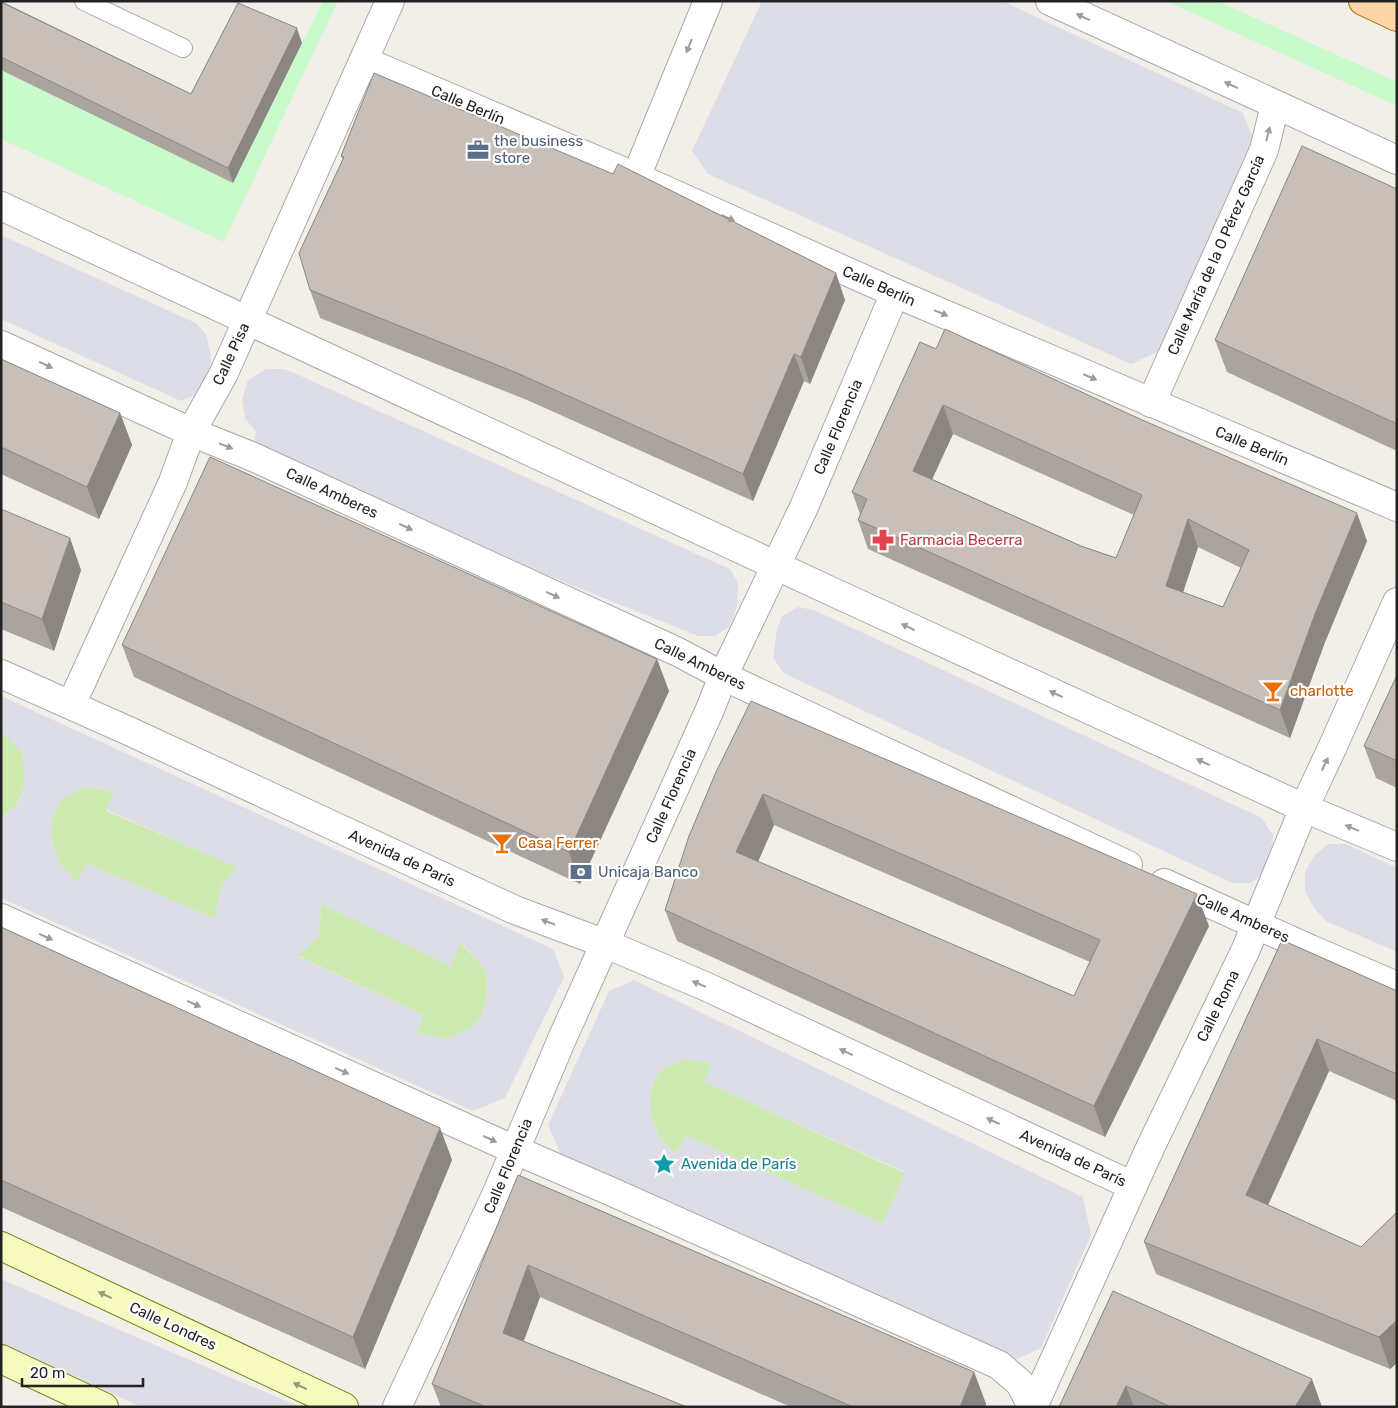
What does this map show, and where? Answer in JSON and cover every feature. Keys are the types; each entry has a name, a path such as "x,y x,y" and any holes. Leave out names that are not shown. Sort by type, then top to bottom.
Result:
{"main road":[{"path":"1363,1 1397,17"},
{"name":"Calle Londres","path":"1,1246 344,1407"},
{"path":"1,1359 104,1407"}],"street":[{"name":"Calle Pisa","path":"71,705 173,482 191,432 223,375 390,1"},
{"path":"636,177 708,1"},
{"path":"1050,1 1397,160"},
{"name":"Calle Berlín","path":"364,61 636,177 895,293 1397,507"},
{"name":"Calle María de la O Pérez García","path":"1151,403 1264,150 1275,105"},
{"path":"1,206 775,566 1304,808 1397,847"},
{"name":"Calle Florencia","path":"397,1407 496,1195 562,1039 606,944 723,676 804,507 895,293"},
{"name":"Calle Amberes","path":"1,345 191,432 251,456 669,648 723,676 1206,902 1397,986"},
{"name":"Calle Roma","path":"1033,1407 1151,1146 1246,949 1304,808 1397,602"},
{"name":"Avenida de París","path":"1,674 515,910 606,944 716,991 1133,1186"},
{"path":"1,918 515,1150 999,1365 1020,1383 1033,1407"}],"lane":[{"path":"84,1 183,48"}],"green space":[{"path":"323,1 338,1 224,242 1,139 1,69 233,183"},
{"path":"1166,1 1217,1 1397,82 1397,106"},
{"path":"1,731 21,751 25,772 20,798 9,812 1,817"},
{"path":"85,787 114,791 106,811 238,867 221,887 215,919 88,864 77,883 60,864 52,841 52,820 61,799"},
{"path":"321,904 451,965 460,942 485,968 488,994 482,1016 469,1030 447,1039 417,1034 423,1015 296,955 319,937"},
{"path":"683,1059 713,1063 705,1082 905,1173 883,1224 686,1136 675,1154 658,1136 650,1112 650,1092 659,1071"}],"shaded area":[{"path":"762,1 1002,1 1243,113 1252,136 1252,148 1158,352 1131,364 708,174 692,151"},
{"path":"1,235 196,323 206,334 211,357 210,371 195,395 181,401 1,319"},
{"path":"266,369 284,369 294,373 730,569 738,583 737,607 730,626 715,636 698,636 251,456 256,432 245,418 242,400 248,380"},
{"path":"798,607 814,610 1262,818 1273,835 1272,856 1264,872 1251,883 1232,883 783,673 773,657 777,630 782,616"},
{"path":"1,696 553,949 564,977 505,1098 473,1111 1,898 1,817 6,815 19,802 25,779 22,752 1,731","holes":["85,787 114,791 106,810 237,867 221,887 215,919 88,864 76,882 60,864 52,841 52,820 61,799","321,904 451,966 461,942 485,968 488,994 482,1016 469,1030 447,1039 417,1034 423,1015 297,956 319,937"]},
{"path":"1328,844 1346,844 1397,868 1397,952 1326,921 1314,908 1305,891 1305,872 1314,856"},
{"name":"Avenida de París","path":"634,980 1083,1197 1091,1235 1041,1348 1013,1361 561,1155 548,1125 609,991","holes":["683,1059 712,1063 704,1082 905,1172 883,1224 686,1136 675,1154 658,1136 650,1112 650,1092 659,1071"]},
{"path":"1,1279 300,1407 142,1407 1,1344"}],"building":[{"path":"1,2 191,94 238,3 297,28 228,168 1,57"},
{"path":"374,73 613,174 618,164 836,273 801,357 794,354 743,474 517,373 310,290 299,253 344,157 341,156"},
{"path":"1302,146 1397,189 1397,424 1215,340"},
{"path":"945,329 1140,419 1357,513 1315,614 1280,710 858,520 867,499 852,492 920,342 936,349","holes":["943,405 1142,495 1116,558 1081,546 913,471","1188,519 1249,550 1223,607 1166,586"]},
{"path":"1,359 120,413 87,487 1,447"},
{"path":"210,457 657,659 569,852 122,645"},
{"path":"1,509 70,538 42,619 1,602"},
{"path":"1397,675 1397,761 1364,746"},
{"path":"751,701 1197,894 1094,1106 665,910 689,836 716,772","holes":["763,794 1100,940 1074,996 736,852"]},
{"path":"1,927 440,1128 353,1337 1,1180"},
{"path":"1282,940 1397,991 1397,1074 1317,1039 1246,1195 1361,1247 1397,1212 1397,1320 1379,1337 1144,1242"},
{"path":"518,1175 974,1372 960,1407 853,1407 528,1265 503,1333 687,1407 486,1407 432,1384"},
{"path":"1113,1291 1312,1379 1295,1407 1171,1407 1126,1386 1116,1407 1059,1407"}],"place":[{"name":"the business store","path":"478,150"},
{"name":"Farmacia Becerra","path":"883,540"},
{"name":"charlotte","path":"1273,691"},
{"name":"Casa Ferrer","path":"502,843"},
{"name":"Unicaja Banco","path":"581,872"},
{"name":"Avenida de París","path":"664,1164"}]}
